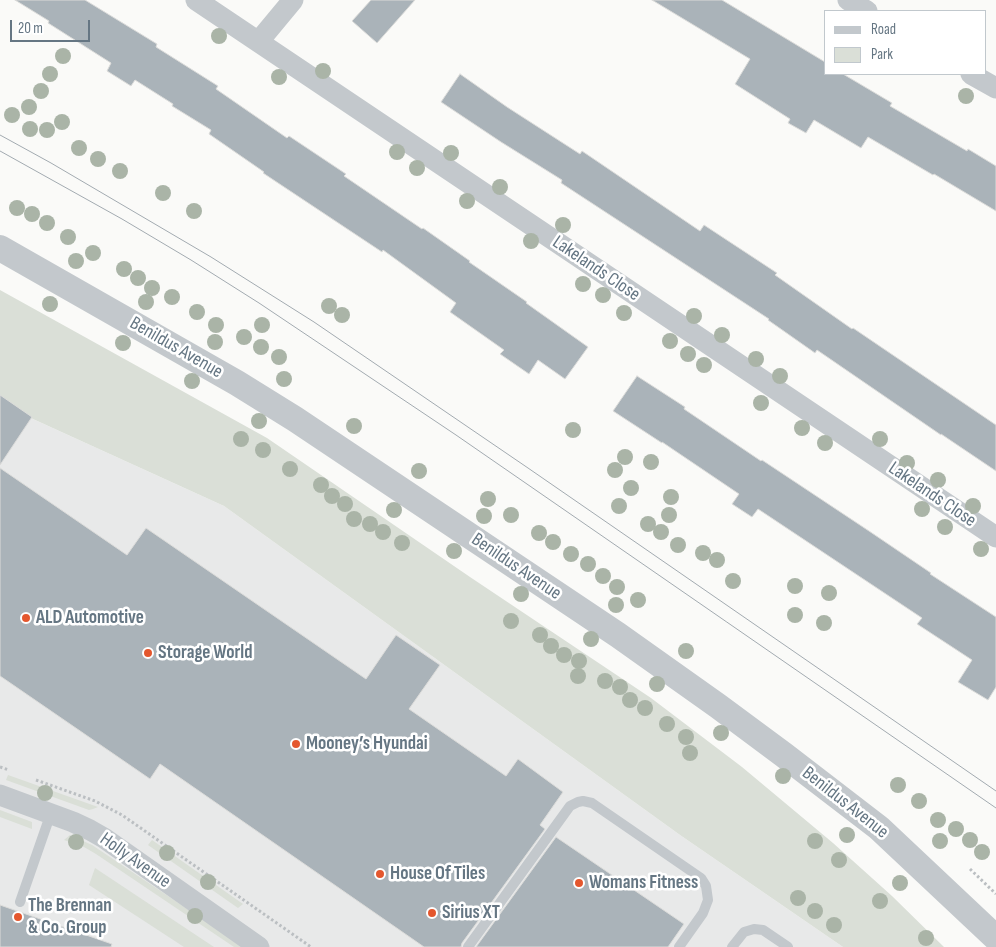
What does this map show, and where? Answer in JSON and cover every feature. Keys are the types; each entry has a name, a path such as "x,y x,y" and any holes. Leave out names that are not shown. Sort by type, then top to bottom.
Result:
{"street":[{"name":"Lakelands Close","path":"196,0 996,537"},
{"path":"258,42 293,0"},
{"path":"848,0 865,10"},
{"path":"973,75 996,88"},
{"name":"Benildus Avenue","path":"0,248 237,383 296,419 618,634 784,755 879,828 996,938"},
{"name":"Holly Avenue","path":"0,795 73,822 104,838 259,947"}],"lane":[{"path":"468,947 570,806 584,801 592,803 701,878 706,886 708,900 703,913 679,947"},
{"path":"20,902 51,814"},
{"path":"732,947 744,932 754,929 763,930 788,947"}],"path":[{"path":"970,869 996,894"}],"shaded area":[{"path":"0,404 224,506 680,835 843,947 0,947"}],"green space":[{"path":"0,290 267,438 651,698 742,767 833,843 892,896 944,947 843,947 680,835 224,506 0,404"},
{"path":"8,775 98,807 89,810 6,780"},
{"path":"0,810 32,822 32,829 0,817"},
{"path":"70,835 92,845 244,947 234,947 96,854 84,847 64,840"},
{"path":"152,840 243,904 238,908 148,845"},
{"path":"95,868 214,947 184,947 89,885"}],"building":[{"path":"15,0 85,0 157,44 156,47 218,86 216,89 287,138 289,136 346,174 344,176 423,228 588,347 565,379 538,360 529,374 500,354 504,350 450,312 456,303 383,250 382,252 263,173 209,134 211,130 172,106 173,104 135,80 131,86 107,71 111,63"},
{"path":"371,0 415,0 377,43 352,21"},
{"path":"652,0 722,0 824,61 824,75 845,75 892,103 890,106 996,166 996,211 868,137 861,148 814,120 806,133 788,123 790,119 735,84 750,59"},
{"path":"460,74 580,154 582,151 700,231 704,225 777,273 775,275 852,329 996,425 996,471 817,350 815,353 769,319 561,183 562,180 441,102"},
{"path":"637,376 996,617 996,687 988,700 958,682 972,660 917,624 922,618 758,509 752,517 732,504 739,494 613,411"},
{"path":"0,395 32,417 0,465"},
{"path":"0,468 127,555 146,528 366,679 396,635 440,665 409,709 506,776 518,759 563,792 540,825 545,829 462,943 461,947 424,947 160,764 150,779 0,676"},
{"name":"Womans Fitness","path":"556,837 684,924 668,947 476,947"},
{"name":"The Brennan & Co. Group","path":"0,905 112,944 111,947 0,947"}],"tram line":[{"path":"0,135 211,257 314,322 996,791"},
{"path":"0,151 122,219 259,303 456,435 996,808"}],"place":[{"name":"ALD Automotive","path":"26,618"},
{"name":"Storage World","path":"148,653"},
{"name":"Mooney’s Hyundai","path":"296,744"},
{"name":"House Of Tiles","path":"380,874"},
{"name":"Womans Fitness","path":"579,883"},
{"name":"Sirius XT","path":"432,913"},
{"name":"The Brennan & Co. Group","path":"18,917"}]}
